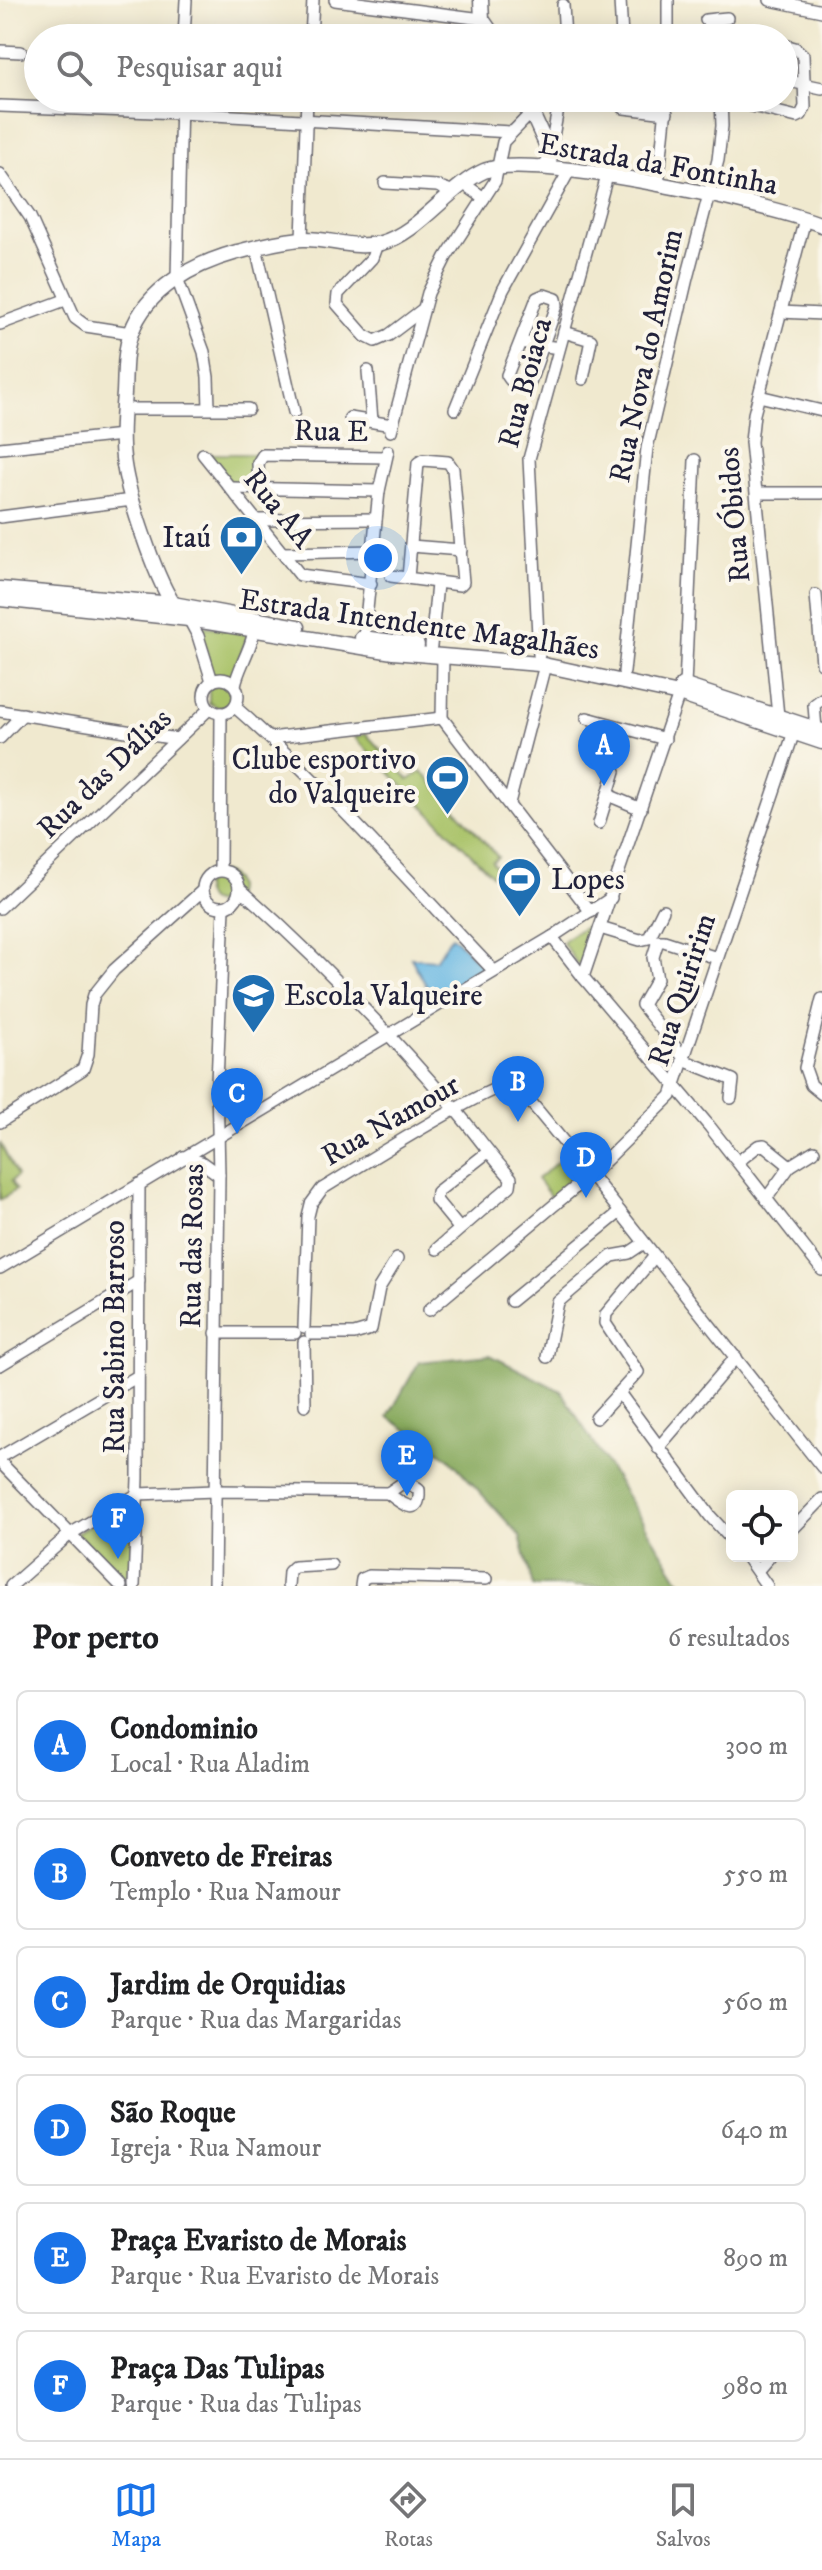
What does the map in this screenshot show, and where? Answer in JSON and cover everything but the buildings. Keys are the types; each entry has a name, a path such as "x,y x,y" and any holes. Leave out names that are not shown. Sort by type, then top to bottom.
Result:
{"main road":[{"path":"481,0 482,19 485,24"},
{"path":"531,113 549,160"},
{"name":"Estrada da Fontinha","path":"377,244 401,233 484,171 549,160 569,171 708,195 816,222"},
{"path":"189,619 173,604 157,571 125,473 123,409 131,333 152,298 177,278 206,263 256,247 302,239 377,244"},
{"name":"Estrada Intendente Magalhães","path":"0,589 173,604 393,652 437,651"},
{"name":"Estrada Intendente Magalhães","path":"0,599 253,623 437,651 542,660 624,672 778,716 820,734"},
{"name":"Estrada Intendente Magalhães","path":"542,660 682,690 794,732 820,734"}],"street":[{"path":"185,24 186,0"},
{"path":"312,24 313,0"},
{"path":"335,0 482,19"},
{"path":"620,0 621,24"},
{"path":"668,0 668,24"},
{"path":"770,0 822,11"},
{"path":"563,5 564,24"},
{"path":"716,19 716,24"},
{"path":"0,51 21,52"},
{"path":"780,112 799,116 805,107 803,55 798,51"},
{"path":"798,83 822,88"},
{"path":"0,106 24,107"},
{"path":"154,112 511,132"},
{"path":"302,239 306,112"},
{"path":"549,160 558,112"},
{"path":"658,112 667,113 658,185"},
{"name":"Rua Nova do Amorim","path":"624,672 647,448 721,144 721,112"},
{"path":"180,113 177,278 204,352 209,408"},
{"path":"350,418 391,428 422,310 446,257 495,181 500,149 511,132 531,113"},
{"path":"455,409 503,290 569,171"},
{"path":"0,174 35,227 65,300 80,323 131,333"},
{"name":"Rua Boiaca","path":"509,803 542,660 528,467 607,176"},
{"path":"385,183 459,188 484,198"},
{"name":"Rua Óbidos","path":"778,716 751,442 759,396 781,312 816,222"},
{"path":"377,244 372,258 338,294 337,304 365,336 375,341 389,335 422,310"},
{"path":"256,247 294,412"},
{"path":"544,295 556,299 557,305 544,345 529,385 511,382 507,375 537,298 544,295"},
{"path":"0,324 65,300"},
{"path":"781,312 822,314"},
{"path":"564,332 591,340 583,379"},
{"path":"520,342 559,348"},
{"path":"368,371 372,421"},
{"path":"759,396 822,411"},
{"path":"123,409 248,409"},
{"path":"0,448 122,435"},
{"name":"Rua AA","path":"203,454 300,575 371,584"},
{"name":"Rua E","path":"259,488 258,463 263,455 387,454 379,491"},
{"path":"583,977 682,690 695,460"},
{"path":"391,576 437,584 462,584 453,469 446,461 418,462 408,578"},
{"path":"231,488 379,491 364,639"},
{"path":"757,493 822,493"},
{"path":"0,517 132,500"},
{"path":"257,520 376,519"},
{"path":"411,546 461,550"},
{"path":"283,553 374,551"},
{"path":"437,584 437,651 442,718 591,912"},
{"path":"816,595 822,663"},
{"path":"189,619 198,636 212,681"},
{"path":"235,707 238,698 235,685 253,623"},
{"path":"220,870 215,711 204,701 204,692 212,681 222,679 235,685"},
{"path":"820,734 814,705 822,699"},
{"path":"215,711 235,707"},
{"path":"235,707 270,738 494,971"},
{"path":"0,711 177,739"},
{"name":"Rua das Dálias","path":"0,908 177,739 215,711"},
{"path":"0,738 23,714"},
{"path":"270,738 442,718"},
{"path":"587,718 665,739"},
{"name":"Rua Quiririm","path":"794,732 676,1086 822,1270"},
{"path":"599,823 615,771"},
{"path":"608,795 641,809"},
{"path":"0,1122 83,1069 88,1054 94,995 114,970 203,890 207,876 220,870 231,873 239,888 268,913 388,1035 456,1109 511,1178 512,1183 437,1249"},
{"path":"203,890 207,901 224,907 235,900 239,888"},
{"path":"0,1268 552,937 611,898"},
{"name":"Rua das Rosas","path":"214,1586 219,1175 217,1091 224,907"},
{"path":"600,928 640,940 649,938 663,910"},
{"path":"429,1310 591,1175 656,1113 676,1086 552,937"},
{"path":"717,958 658,941 654,952 657,979 642,1005 683,1059 733,1080 731,1098"},
{"path":"822,999 805,1068 811,1085 822,1094"},
{"name":"Rua Namour","path":"305,1405 308,1216 315,1196 456,1109 504,1084 515,1083 822,1467"},
{"path":"217,1091 256,1114"},
{"path":"744,1157 764,1145 790,1166"},
{"path":"766,1199 790,1166 814,1151"},
{"path":"459,1228 436,1200 437,1192 488,1152"},
{"path":"183,1157 201,1162 219,1175"},
{"name":"Rua Sabino Barroso","path":"134,1586 138,1494 139,1184"},
{"path":"511,1301 620,1212"},
{"path":"547,1357 558,1302 612,1256 629,1253 644,1243"},
{"path":"596,1418 638,1372 605,1319 609,1309 655,1256"},
{"path":"216,1333 354,1334 371,1329 379,1288 397,1259"},
{"path":"0,1365 139,1281"},
{"path":"658,1448 736,1357"},
{"path":"121,1586 0,1460 138,1376"},
{"path":"620,1394 658,1448 726,1533"},
{"path":"11,1586 70,1534 138,1494 215,1491 388,1493"},
{"path":"798,1524 822,1499"},
{"path":"751,1562 767,1586"},
{"path":"758,1570 765,1562"},
{"path":"288,1586 289,1572 294,1567 331,1565"},
{"path":"361,1586 362,1579 369,1576 486,1579"}],"green space":[{"path":"206,454 255,454 256,486 232,486"},
{"path":"201,626 250,631 233,673 232,704 220,709 209,703 209,690 213,685"},
{"name":"Clube esportivo do Valqueire","path":"366,734 409,780 422,771 498,857 492,862 502,875 497,880 354,737"},
{"path":"220,872 231,877 236,888 231,899 220,904 209,899 204,888 209,877"},
{"path":"595,920 598,922 582,964 578,965 563,943"},
{"path":"0,1143 17,1176 11,1181 16,1190 0,1200"},
{"path":"571,1151 591,1179 555,1202 537,1179"},
{"path":"490,1355 561,1391 678,1578 687,1586 533,1586 520,1536 450,1459 388,1417 419,1362"},
{"path":"136,1499 132,1586 128,1586 76,1533"}],"water":[{"path":"452,936 484,968 433,998 411,958 435,960"}],"place":[{"name":"Itaú","path":"242,577"},
{"name":"Condominio","path":"604,786"},
{"name":"Clube esportivo do Valqueire","path":"447,816"},
{"name":"Lopes","path":"520,919"},
{"name":"Escola Valqueire","path":"253,1035"},
{"name":"Conveto de Freiras","path":"518,1122"},
{"name":"Jardim de Orquidias","path":"237,1134"},
{"name":"São Roque","path":"586,1198"},
{"name":"Praça Evaristo de Morais","path":"407,1496"},
{"name":"Praça Das Tulipas","path":"118,1559"}]}
